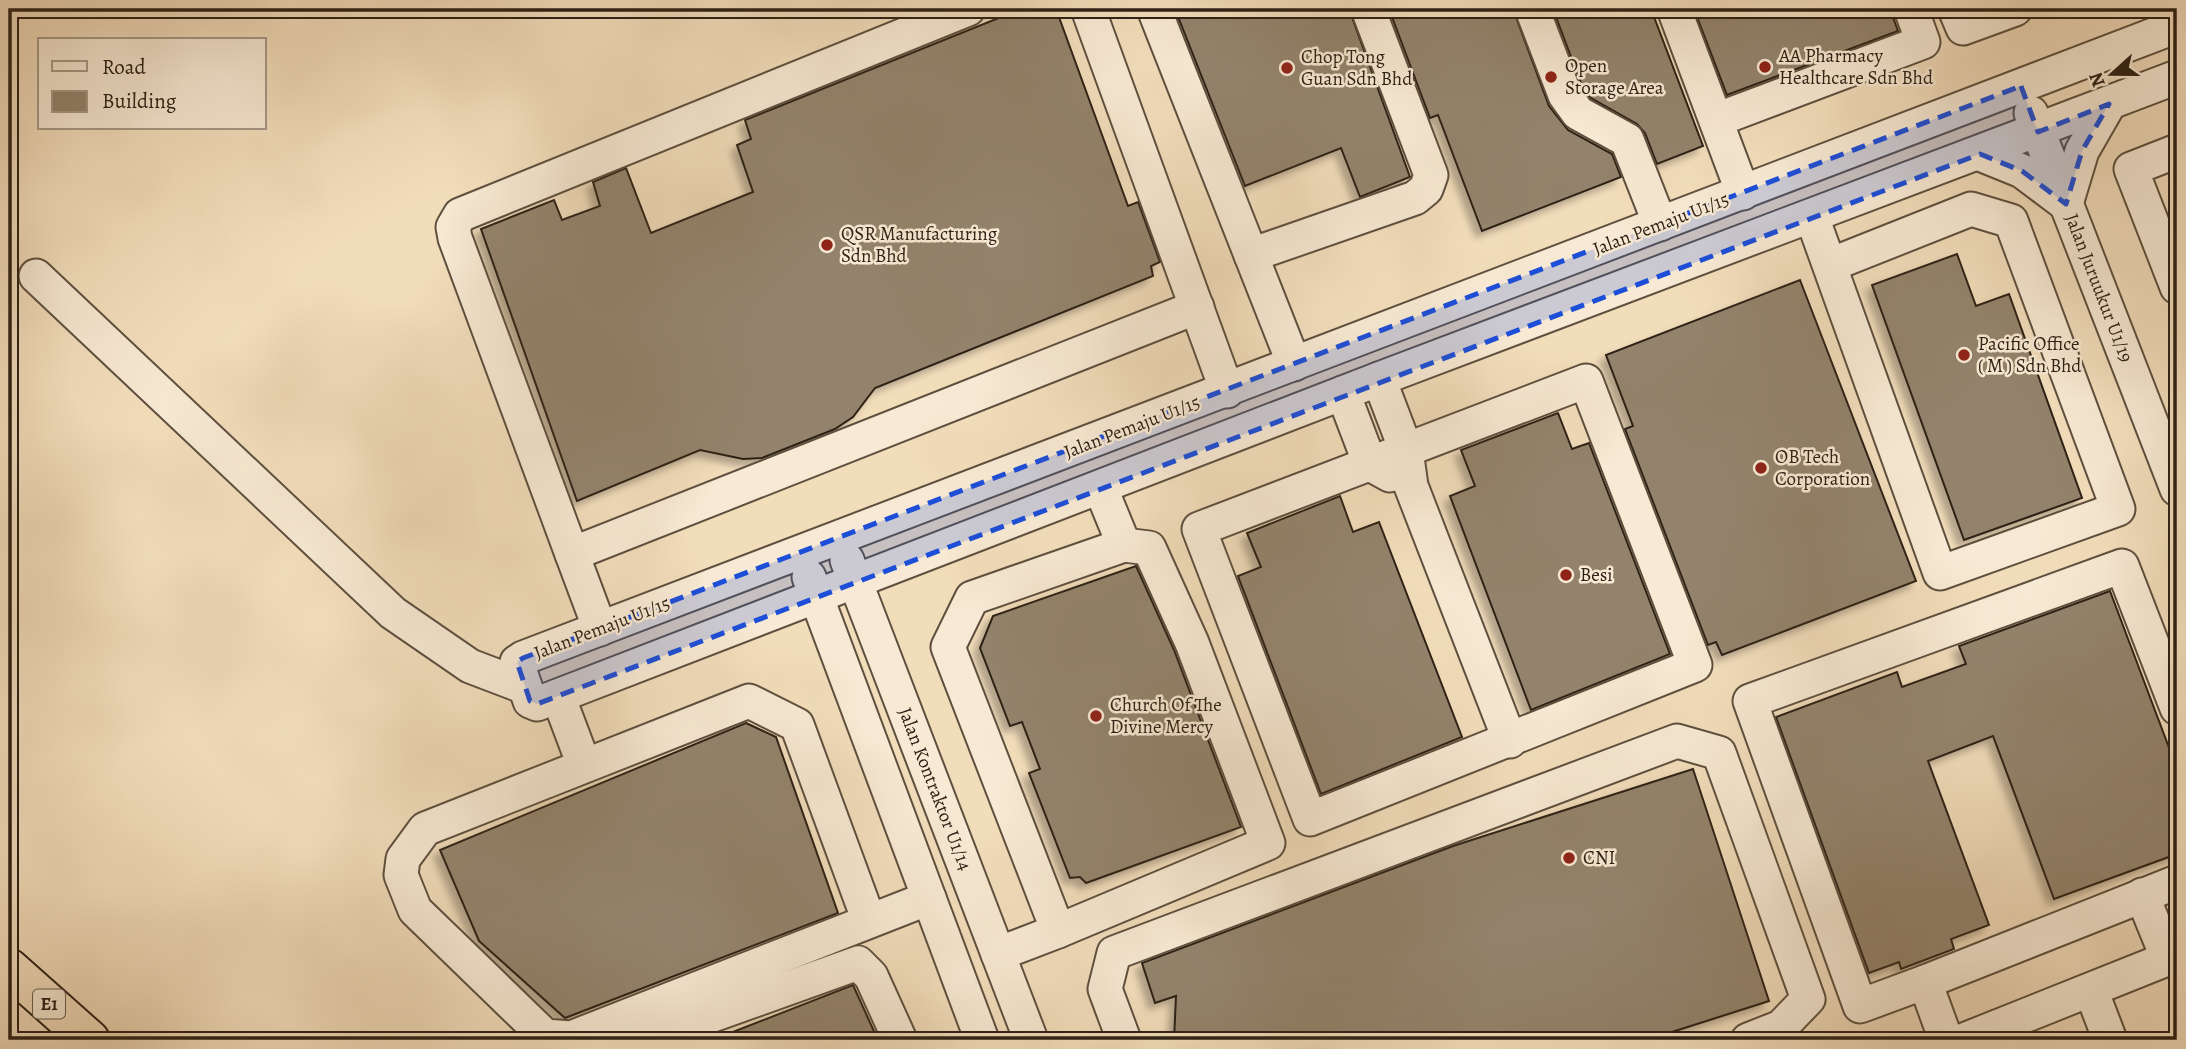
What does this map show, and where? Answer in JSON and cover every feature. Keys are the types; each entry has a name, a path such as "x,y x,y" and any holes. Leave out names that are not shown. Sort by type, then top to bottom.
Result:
{"highway":[{"name":"E1","path":"9,968 90,1040"}],"street":[{"path":"600,629 455,238 453,227 460,215 968,9"},
{"path":"1087,9 1227,391"},
{"path":"1154,9 1294,364"},
{"path":"1251,255 1415,198 1426,189 1431,175 1368,9"},
{"path":"1532,9 1565,95 1578,113 1627,140 1660,224"},
{"path":"1674,9 1743,193"},
{"path":"1716,120 1923,42 1911,9"},
{"path":"1955,9 1963,29 2015,9"},
{"path":"2175,9 2177,15"},
{"name":"Jalan Pemaju U1/15","path":"2177,26 517,662 530,701 537,704 1101,489 1379,379 1980,154 2177,77"},
{"name":"Jalan Juruukur U1/19","path":"2021,86 2177,489"},
{"path":"1980,154 2022,171 2066,204 2082,151 2109,104"},
{"path":"2177,150 2131,169 2177,287"},
{"path":"1811,217 1940,573 2118,509 2011,221 1971,209 1830,265"},
{"path":"36,276 393,613 470,666 525,687"},
{"path":"572,554 1197,307"},
{"path":"1379,379 1406,450 1411,486 1510,741"},
{"path":"1586,381 1695,665 1310,819 1199,529 1406,450 1586,381"},
{"path":"1343,393 1370,464 1411,486"},
{"path":"1101,489 1124,545"},
{"name":"Jalan Kontraktor U1/14","path":"839,538 1031,1040"},
{"path":"998,954 1058,931 1268,843 1192,643 1149,548 1124,545 972,598 948,647 1058,931"},
{"path":"800,553 982,1040"},
{"path":"2177,708 2122,566 1750,701 1860,1006 2177,882"},
{"path":"558,696 584,765"},
{"path":"869,921 797,725 749,701 425,829 403,859 401,875 415,910 545,1036 571,1038 929,898"},
{"path":"1124,1040 1105,989 1114,953 1677,741 1719,753 1808,999 1781,1027 1748,1040"},
{"path":"1964,1040 2017,1030 2091,990 2172,957 2142,895"},
{"path":"643,1040 858,963 871,976 900,1040"},
{"path":"1925,982 1946,1040"},
{"path":"2091,990 2110,1040"}],"highlighted area":[{"path":"2021,86 2038,132 2109,104 2082,151 2066,204 2022,171 1980,154 537,704 530,701 517,662 523,658"}],"building":[{"name":"QSR Manufacturing Sdn Bhd","path":"1021,9 1056,9 1128,206 1138,202 1160,262 1151,266 1153,276 875,388 853,417 835,429 762,458 743,459 700,450 577,501 481,229 554,200 562,220 600,206 593,182 626,168 651,233 753,192 737,145 751,139 745,120"},
{"name":"Chop Tong Guan Sdn Bhd","path":"1175,9 1349,9 1410,177 1360,197 1341,148 1245,186"},
{"path":"1389,9 1513,9 1549,106 1568,130 1612,154 1621,177 1482,231 1438,115 1430,118"},
{"path":"1553,9 1651,9 1703,146 1657,164 1645,133 1637,124 1591,98 1582,86"},
{"name":"AA Pharmacy Healthcare Sdn Bhd","path":"1694,9 1890,9 1898,31 1727,95"},
{"name":"Pacific Office ( M ) Sdn Bhd","path":"1957,254 1976,306 2009,294 2082,498 1964,540 1872,285"},
{"name":"OB Tech Corporation","path":"1800,280 1916,581 1722,655 1716,642 1708,645 1625,429 1633,426 1606,355"},
{"name":"Besi","path":"1558,413 1572,449 1589,443 1670,654 1531,710 1450,496 1475,486 1461,450"},
{"path":"1340,496 1353,532 1379,522 1462,737 1321,794 1238,576 1261,567 1247,533"},
{"path":"1136,566 1174,650 1241,827 1086,883 1080,877 1070,878 1029,773 1040,769 1022,722 1010,726 980,648 993,616"},
{"path":"2110,591 2177,769 2177,854 2054,899 1993,736 1928,761 1989,925 1951,939 1954,949 1901,969 1899,962 1869,973 1776,717 1897,672 1902,687 1966,664 1959,646"},
{"path":"746,723 776,737 838,913 565,1018 479,941 440,850"},
{"name":"CNI","path":"1693,769 1769,1001 1647,1040 1174,1040 1176,996 1155,1003 1142,963 1453,846"},
{"path":"853,985 878,1040 715,1040 715,1039"}],"place":[{"name":"AA Pharmacy Healthcare Sdn Bhd","path":"1765,67"},
{"name":"Chop Tong Guan Sdn Bhd","path":"1287,68"},
{"name":"Open Storage Area","path":"1551,77"},
{"name":"QSR Manufacturing Sdn Bhd","path":"827,245"},
{"name":"Pacific Office ( M ) Sdn Bhd","path":"1964,355"},
{"name":"OB Tech Corporation","path":"1761,468"},
{"name":"Besi","path":"1566,575"},
{"name":"Church Of The Divine Mercy","path":"1096,716"},
{"name":"CNI","path":"1569,858"}]}
